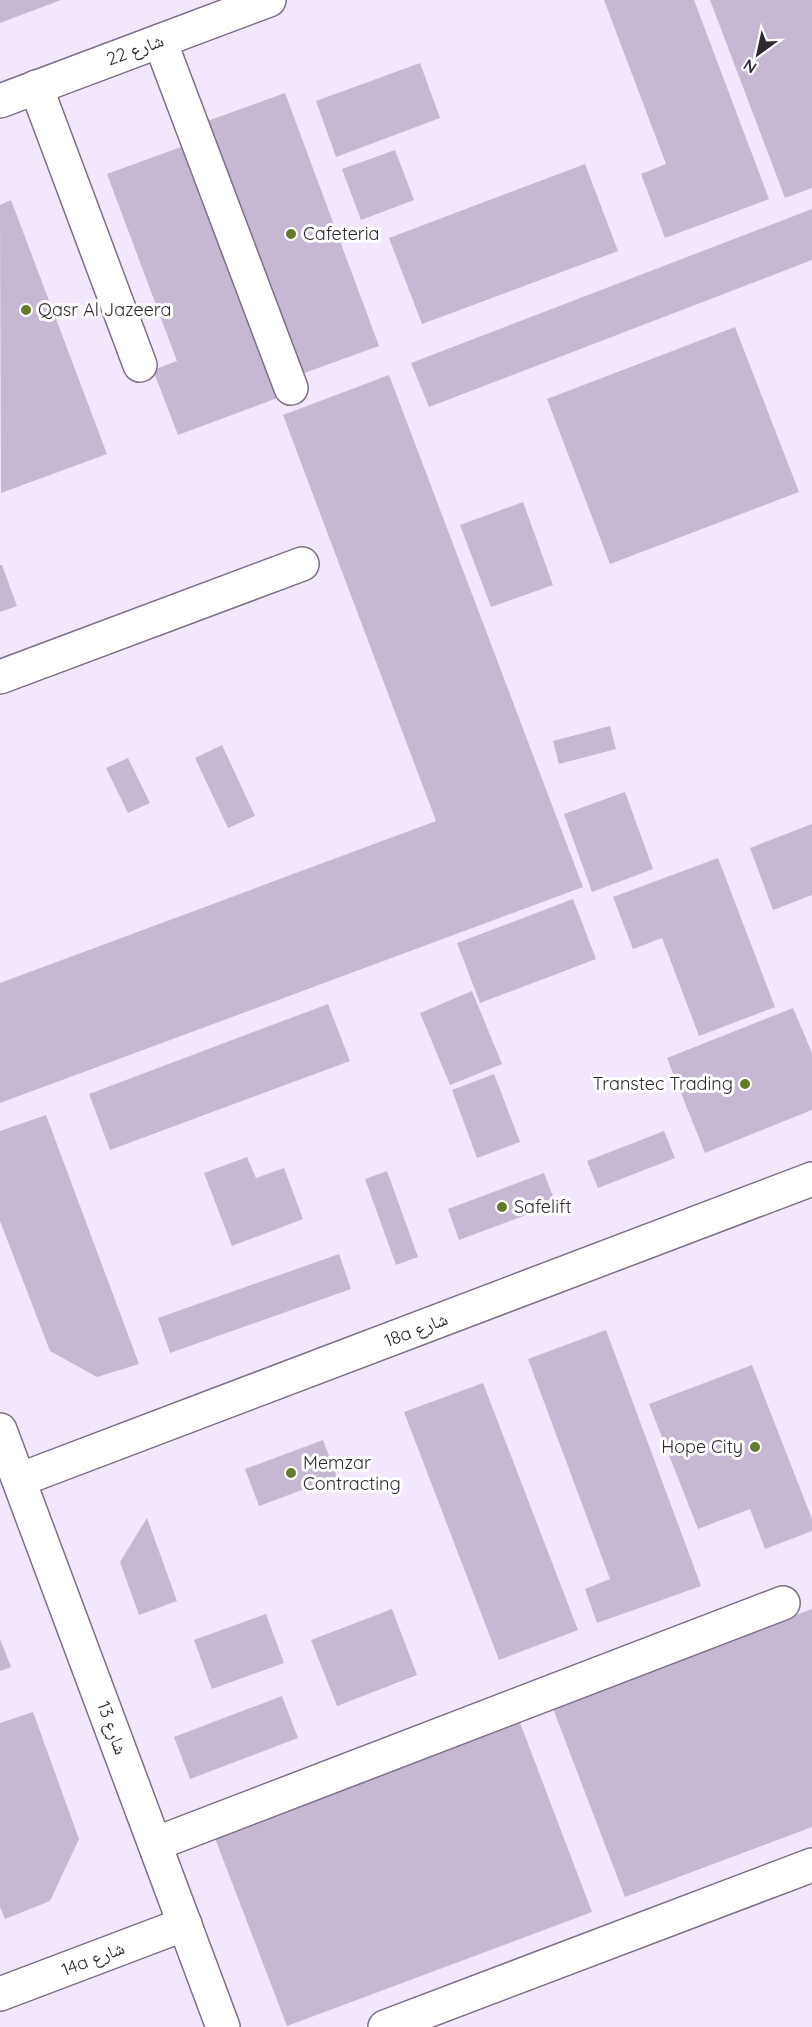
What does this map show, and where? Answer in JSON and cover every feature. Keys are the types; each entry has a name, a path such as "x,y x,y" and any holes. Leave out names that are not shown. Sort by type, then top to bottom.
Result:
{"street":[{"name":"شارع 22","path":"0,101 267,0"},
{"path":"160,41 291,387"},
{"path":"36,87 140,365"},
{"path":"0,677 302,564"},
{"name":"18a شارع","path":"19,1480 812,1179"},
{"name":"شارع 13","path":"0,1430 223,2027"},
{"path":"156,1844 783,1603"},
{"path":"385,2027 812,1865"},
{"name":"14a شارع","path":"0,1994 185,1924"}],"building":[{"path":"0,0 61,0 0,23"},
{"path":"604,0 694,0 769,199 665,238 641,174 666,164"},
{"path":"710,0 812,0 812,188 785,198"},
{"path":"420,63 440,118 336,157 316,101"},
{"name":"Cafeteria","path":"285,93 379,346 296,376 202,123"},
{"path":"189,144 283,396 178,435 153,370 177,361 107,174"},
{"path":"395,150 414,200 361,220 342,169"},
{"path":"585,164 618,251 422,324 389,238"},
{"name":"Qasr Al Jazeera","path":"11,200 107,454 1,493 0,205"},
{"path":"812,209 812,260 429,407 411,363"},
{"path":"735,327 799,492 610,564 547,399"},
{"path":"389,375 583,887 0,1103 0,983 436,821 283,415"},
{"path":"523,502 553,585 491,607 460,525"},
{"path":"0,565 2,565 17,606 0,612"},
{"path":"610,726 616,749 559,764 553,741"},
{"path":"222,745 255,816 228,828 195,758"},
{"path":"128,758 150,803 128,813 106,768"},
{"path":"625,792 653,869 592,892 564,814"},
{"path":"812,824 812,895 773,910 750,848"},
{"path":"718,858 775,1007 699,1036 662,938 633,949 613,897"},
{"path":"573,899 596,959 480,1003 457,943"},
{"path":"472,991 502,1064 450,1085 420,1013"},
{"path":"328,1004 350,1061 110,1150 89,1094"},
{"name":"Transtec Trading","path":"793,1008 812,1053 812,1110 705,1153 667,1058"},
{"path":"494,1074 520,1142 477,1158 452,1090"},
{"path":"46,1115 139,1364 97,1377 50,1351 0,1221 0,1131"},
{"path":"664,1131 675,1158 598,1188 587,1161"},
{"path":"247,1157 256,1178 284,1168 303,1219 232,1246 204,1173"},
{"path":"387,1171 418,1257 396,1265 365,1179"},
{"name":"Safelift","path":"544,1173 556,1204 459,1240 448,1209"},
{"path":"339,1254 351,1289 170,1353 158,1318"},
{"path":"606,1330 701,1586 597,1623 585,1589 610,1579 528,1359"},
{"path":"752,1365 812,1519 812,1531 765,1549 750,1509 698,1529 649,1404"},
{"path":"483,1383 578,1630 499,1660 404,1412"},
{"name":"Memzar Contracting","path":"323,1440 337,1477 259,1506 245,1469"},
{"path":"147,1518 177,1601 139,1615 120,1562"},
{"path":"392,1609 417,1675 337,1706 311,1640"},
{"path":"812,1609 812,1827 625,1897 552,1706"},
{"path":"266,1614 284,1663 212,1689 194,1640"},
{"path":"0,1639 11,1667 0,1671"},
{"path":"282,1696 298,1738 190,1779 174,1737"},
{"path":"33,1712 79,1839 50,1901 5,1919 0,1907 0,1723"},
{"path":"519,1720 592,1912 287,2026 213,1833"}],"place":[{"name":"Cafeteria","path":"291,234"},
{"name":"Qasr Al Jazeera","path":"26,310"},
{"name":"Transtec Trading","path":"745,1084"},
{"name":"Safelift","path":"502,1207"},
{"name":"Hope City","path":"755,1447"},
{"name":"Memzar Contracting","path":"291,1473"}]}
